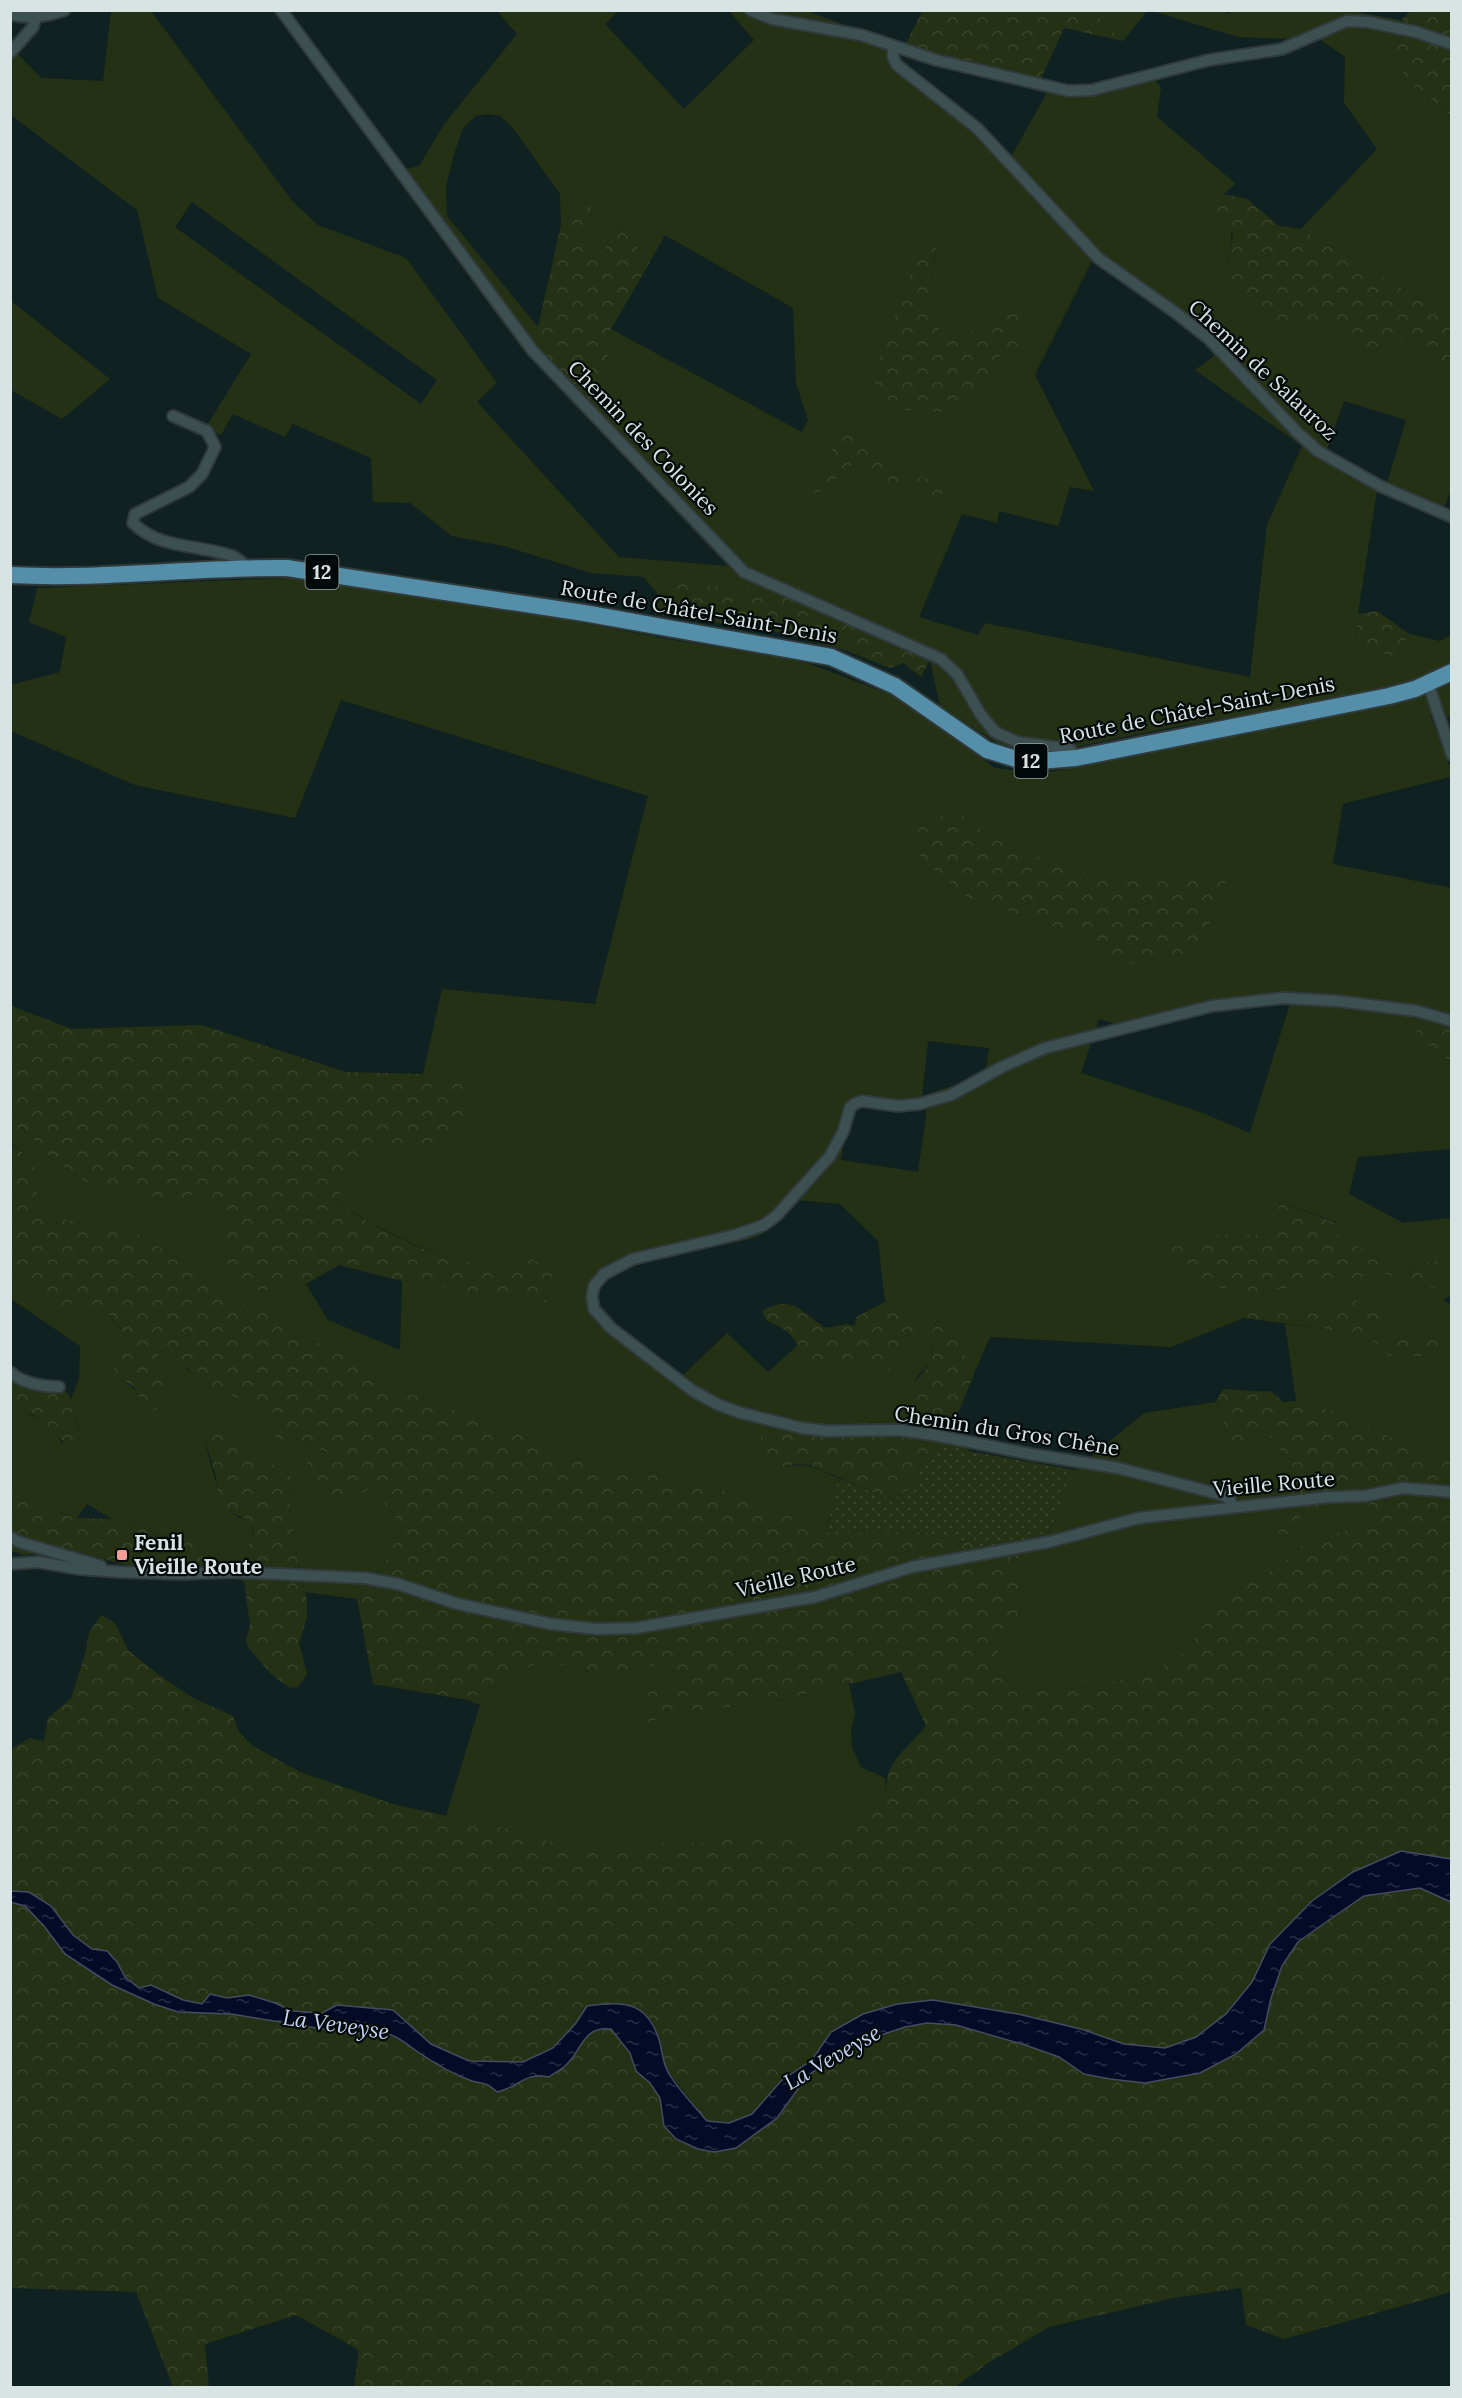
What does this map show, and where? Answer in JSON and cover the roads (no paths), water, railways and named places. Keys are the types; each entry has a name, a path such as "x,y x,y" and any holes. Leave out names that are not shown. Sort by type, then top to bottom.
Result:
{"main road":[{"name":"Route de Châtel-Saint-Denis","path":"10,575 64,578 248,567 287,568 607,616 831,657 895,686 987,750 1026,762 1076,758 1389,696 1452,672"}],"street":[{"path":"10,14 18,17 36,17 65,10"},
{"name":"Chemin des Colonies","path":"282,10 532,351 744,572 941,659 957,674 981,715 995,732 1017,742 1070,749 1076,758"},
{"path":"750,10 772,19 861,35 893,47 1053,88 1081,91 1209,60 1282,49 1347,21 1368,22 1416,32 1452,44"},
{"path":"10,53 33,27 36,17"},
{"name":"Chemin de Salauroz","path":"893,47 892,57 897,65 977,128 1098,258 1209,339 1318,452 1380,486 1452,516"},
{"path":"173,416 207,431 215,447 202,474 189,487 135,514 133,523 141,530 172,544 234,556 248,567"},
{"path":"1428,683 1452,755"},
{"name":"Chemin du Gros Chêne","path":"1233,1508 1230,1500 1223,1495 1118,1468 900,1430 827,1431 802,1428 741,1413 719,1405 693,1390 610,1328 594,1309 592,1296 594,1286 604,1274 627,1261 735,1235 764,1225 786,1206 830,1156 843,1132 850,1108 862,1101 898,1106 920,1104 951,1095 1002,1067 1045,1048 1212,1006 1283,998 1338,1001 1417,1011 1452,1021"},
{"path":"10,1371 17,1378 41,1386 59,1387"},
{"name":"Vieille Route","path":"120,1572 183,1574 230,1572 365,1578 398,1584 475,1608 551,1624 596,1629 636,1628 815,1597 912,1567 1049,1542 1139,1518 1329,1497 1358,1497 1403,1488 1452,1492"},
{"path":"15,1539 120,1572"},
{"path":"10,1564 38,1562 79,1569 120,1572"}],"water":[{"name":"La Veveyse","path":"1401,1851 1451,1859 1451,1902 1420,1888 1364,1896 1298,1942 1282,1966 1271,1998 1264,2030 1236,2054 1200,2073 1145,2083 1110,2079 1084,2074 1059,2057 1025,2045 956,2025 927,2023 878,2036 846,2051 808,2075 777,2118 736,2148 714,2152 698,2149 676,2139 664,2126 660,2098 650,2083 636,2071 630,2053 611,2029 601,2029 588,2035 571,2060 549,2077 527,2078 497,2092 488,2085 452,2072 391,2035 372,2032 354,2034 231,2014 178,2012 154,2004 112,1985 65,1954 25,1906 10,1902 11,1891 29,1892 51,1906 73,1935 92,1949 107,1951 117,1962 125,1977 139,1988 151,1985 183,2000 202,2004 210,1994 227,1998 249,1995 292,2011 322,2013 337,2005 393,2010 431,2044 469,2061 523,2062 553,2048 576,2023 587,2006 624,2004 642,2012 649,2019 655,2029 671,2077 707,2121 729,2123 752,2114 781,2081 812,2060 831,2032 863,2014 897,2004 933,2000 1018,2014 1081,2029 1124,2044 1165,2048 1196,2037 1226,2014 1252,1982 1270,1944 1312,1901 1353,1872"}],"place":[{"name":"Fenil Vieille Route","path":"122,1555"}]}
